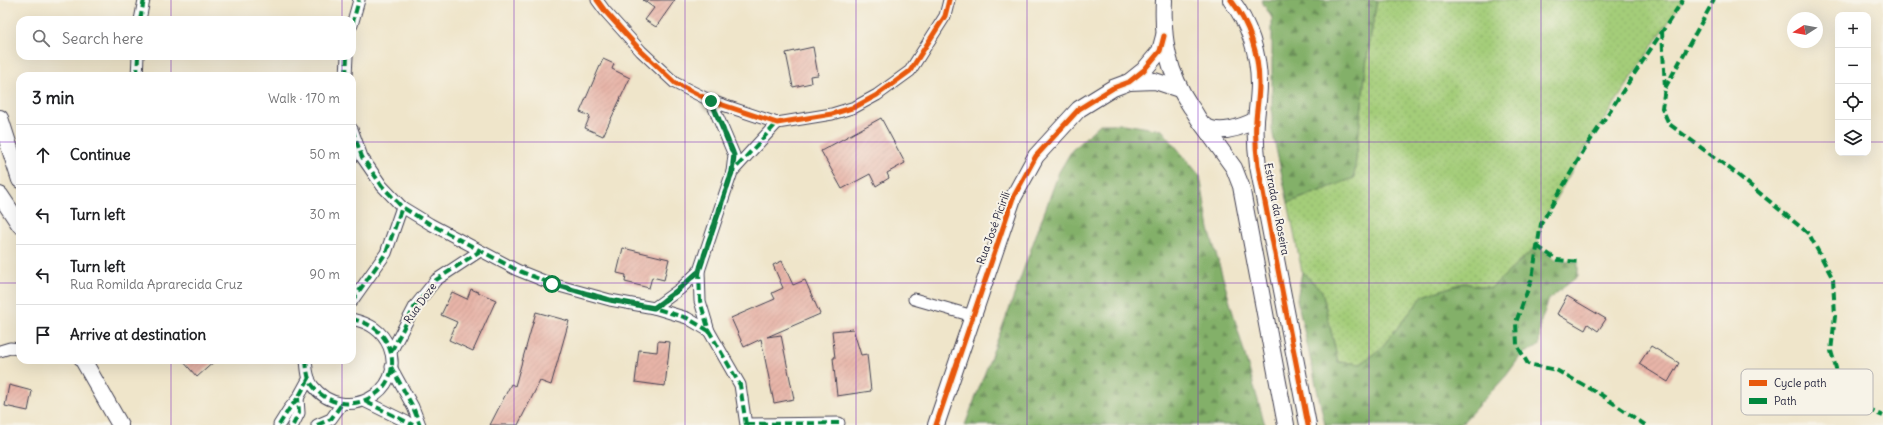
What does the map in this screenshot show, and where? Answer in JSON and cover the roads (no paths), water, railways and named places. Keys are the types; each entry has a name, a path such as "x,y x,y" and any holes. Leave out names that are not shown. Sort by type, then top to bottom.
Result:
{"street":[{"path":"141,16 144,0"},
{"path":"355,16 359,0"},
{"path":"597,0 605,11 642,51 675,84 711,101 777,123 832,114 855,107 882,91 910,71 945,16 949,0"},
{"path":"1164,0 1164,36 1170,63 1179,89 1234,168 1241,186 1286,425"},
{"name":"Estrada da Roseira","path":"1231,0 1245,22 1252,39 1257,60 1259,82 1256,120 1258,166 1308,425"},
{"path":"1129,82 1153,61 1160,51 1164,36"},
{"path":"137,72 138,60"},
{"path":"346,72 347,60"},
{"path":"1129,82 1155,81 1179,89"},
{"name":"Rua José Picirili","path":"936,425 1013,198 1036,156 1079,109 1113,88 1129,82"},
{"path":"711,101 734,155 732,172 699,271 700,301 709,331 740,385 747,425 839,423"},
{"path":"0,118 16,168"},
{"path":"1204,125 1216,129 1241,128 1256,120"},
{"path":"732,172 777,123"},
{"path":"356,140 362,157 382,186 402,207 517,270 552,284 610,300 654,308 687,318 709,331"},
{"path":"0,195 16,219"},
{"path":"356,294 386,253 402,207"},
{"name":"Rua Doze","path":"390,352 415,306 436,280 480,250"},
{"path":"654,308 699,271"},
{"path":"914,299 973,316"},
{"path":"307,364 312,386 323,397 341,405 354,405 366,402 378,394 387,382 391,367 390,352 385,340 377,329 365,322 356,320"},
{"path":"0,351 10,348 16,349"},
{"path":"84,364 120,425"},
{"path":"391,367 413,407 420,425"},
{"path":"279,425 298,398 309,378"},
{"path":"293,425 299,413 298,398"},
{"path":"366,402 413,425"},
{"path":"318,425 330,422 341,405"}]}
